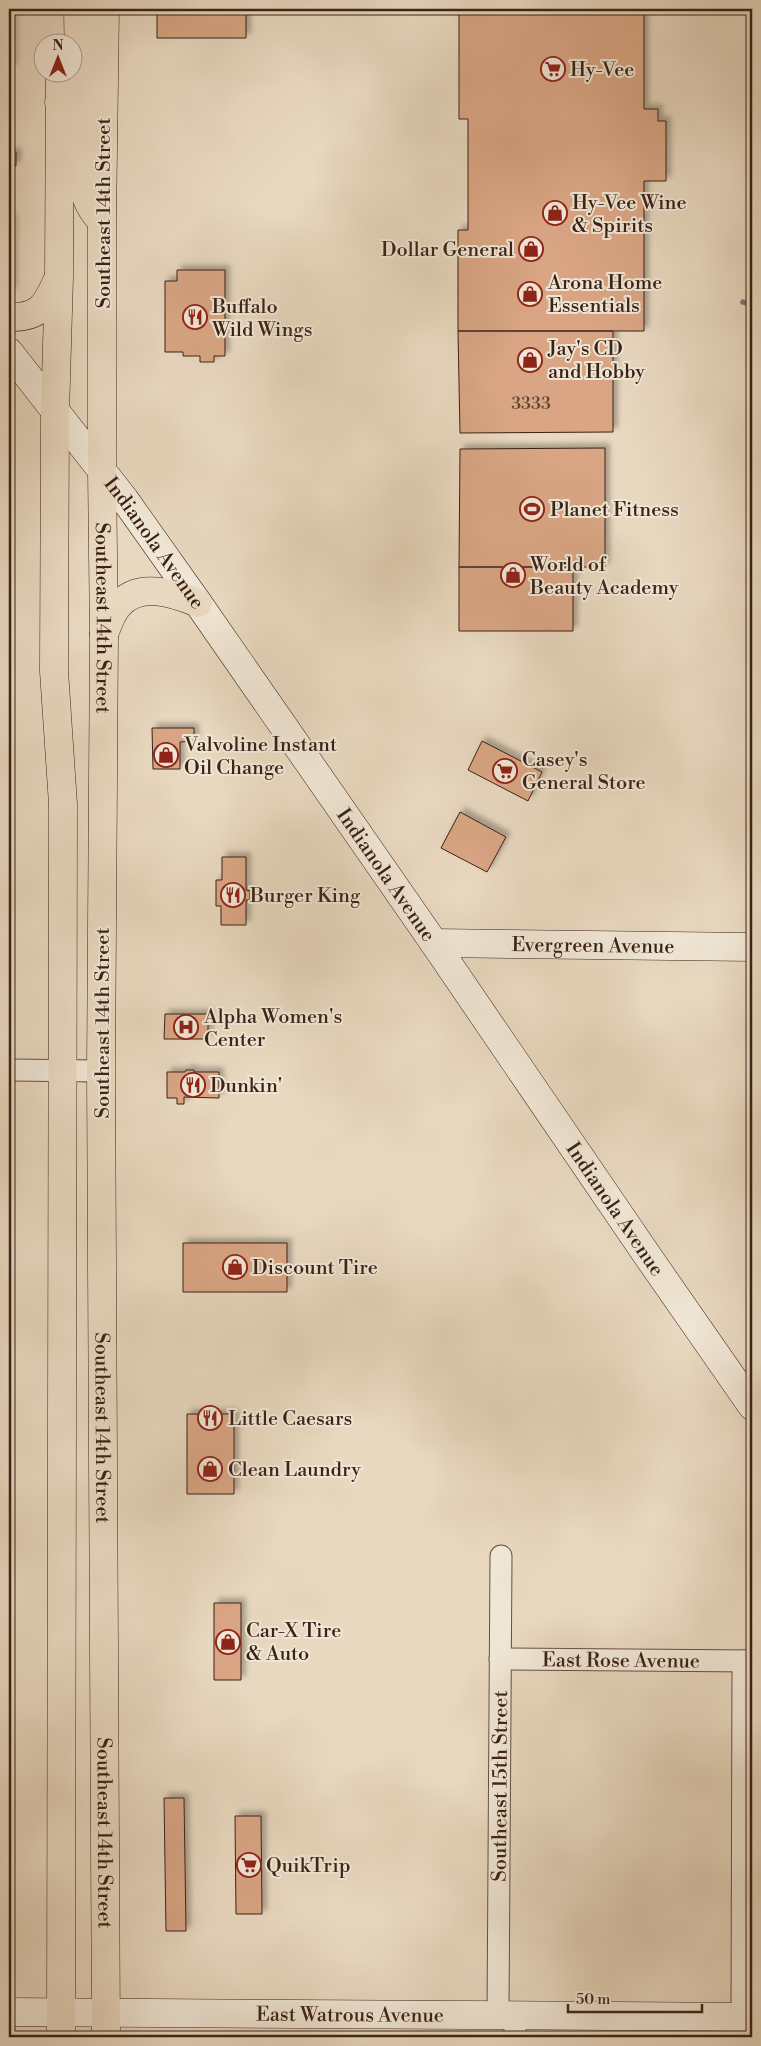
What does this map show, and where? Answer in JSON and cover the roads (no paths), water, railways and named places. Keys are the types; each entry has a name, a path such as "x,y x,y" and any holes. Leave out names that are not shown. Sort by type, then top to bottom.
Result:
{"main road":[{"path":"60,32 61,9"},
{"path":"78,9 79,72 87,89 103,105"},
{"name":"Southeast 14th Street","path":"105,9 102,221 104,636 101,1071 106,2025"},
{"name":"Southeast 14th Street","path":"60,82 54,671 63,804 61,2024"},
{"path":"59,102 74,104 79,110 82,121 83,186 88,203 102,221"},
{"path":"9,317 28,316 39,311 48,303 59,277"},
{"name":"Indianola Avenue","path":"9,352 125,500 198,603 752,1406"},
{"path":"104,636 118,606 127,598 139,593 152,591 179,595 198,603"},
{"name":"Evergreen Avenue","path":"434,943 752,947"},
{"path":"62,1409 72,1434 75,1466 74,1529 76,1552 81,1564 88,1567 104,1567"},
{"name":"East Watrous Avenue","path":"9,2012 61,2024 106,2025 509,2022 747,2017"}],"street":[{"path":"9,1070 101,1071"},
{"name":"Southeast 15th Street","path":"501,1556 500,1658 509,2022"},
{"name":"East Rose Avenue","path":"500,1658 748,1661"},
{"path":"747,2017 748,1661"}],"waterway":[{"path":"743,302 752,305"}],"place":[{"name":"Hy-Vee","path":"553,69"},
{"name":"Hy-Vee Wine & Spirits","path":"555,213"},
{"name":"Dollar General","path":"531,249"},
{"name":"Arona Home Essentials","path":"530,294"},
{"name":"Buffalo Wild Wings","path":"195,317"},
{"name":"Jay's CD and Hobby","path":"530,360"},
{"name":"Planet Fitness","path":"532,509"},
{"name":"World of Beauty Academy","path":"513,575"},
{"name":"Valvoline Instant Oil Change","path":"166,755"},
{"name":"Casey's General Store","path":"505,771"},
{"name":"Burger King","path":"233,895"},
{"name":"Alpha Women's Center","path":"186,1027"},
{"name":"Dunkin'","path":"193,1085"},
{"name":"Discount Tire","path":"235,1267"},
{"name":"Little Caesars","path":"210,1418"},
{"name":"Clean Laundry","path":"210,1469"},
{"name":"Car-X Tire & Auto","path":"228,1642"},
{"name":"QuikTrip","path":"249,1865"}]}
